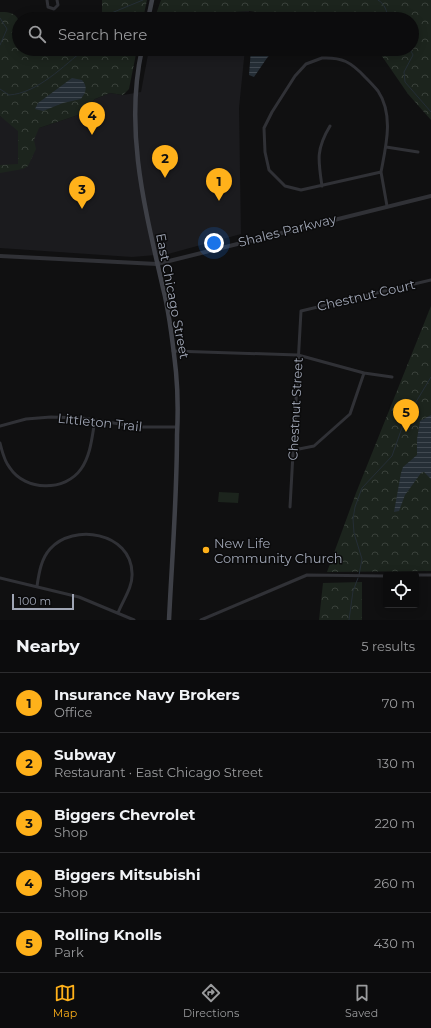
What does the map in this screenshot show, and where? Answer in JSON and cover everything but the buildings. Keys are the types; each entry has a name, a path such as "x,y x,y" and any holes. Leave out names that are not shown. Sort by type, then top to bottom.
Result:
{"main road":[{"path":"150,12 152,0"},
{"name":"East Chicago Street","path":"141,56 135,91 135,144 157,264 164,288 176,374 178,470 169,620"}],"street":[{"path":"47,0 48,7 54,9 58,5 57,0"},
{"path":"381,172 301,190 285,186 269,170 265,152 264,128 287,86 306,64 322,58 336,58 350,63 377,90 384,105 388,124 386,147 381,172 387,206"},
{"path":"322,186 318,163 318,151 322,139 330,126"},
{"path":"386,147 418,152"},
{"name":"Shales Parkway","path":"0,256 157,264 431,196"},
{"name":"Chestnut Court","path":"301,311 431,280"},
{"name":"Chestnut Street","path":"290,508 301,311"},
{"path":"174,352 298,355 364,373 392,377"},
{"path":"294,450 314,446 350,414 364,373"},
{"name":"Littleton Trail","path":"0,426 26,419 44,417 96,420 139,427 178,427"},
{"path":"0,442 6,461 15,474 35,485 56,485 75,476 85,464 90,449 96,420"},
{"path":"36,586 43,559 54,545 75,535 91,534 105,537 122,547 130,562 132,571 130,586 118,612"},
{"path":"201,620 307,575 383,576"},
{"path":"419,575 431,575"},
{"path":"0,578 79,598 118,612 134,620"}],"shaded area":[{"path":"148,56 244,56 239,108 241,234 168,254 132,257 0,248 0,116 12,124 39,128 78,115 95,99 110,93 123,95 141,92"},
{"path":"250,56 269,56 254,77 249,75"},
{"path":"72,78 82,80 86,87 81,99 63,103 43,111 35,109 38,103"},
{"path":"431,415 431,479 424,472 421,473 405,495 399,511 394,512 403,467 417,455 417,439 420,421"}],"green space":[{"path":"102,0 147,0 144,12 102,12"},
{"path":"161,0 431,0 431,120 408,94 382,56 419,56 419,12 157,12"},
{"path":"0,12 8,12 12,14 12,56 136,56 129,89 123,95 110,93 95,99 78,115 39,128 34,140 36,149 28,166 23,169 0,173 0,165 18,164 18,131 0,116"},
{"path":"431,306 431,571 327,572 356,493"},
{"path":"219,492 239,493 238,503 218,502"},
{"path":"362,582 362,620 319,620 323,583"}],"waterway":[{"path":"114,12 143,0"},
{"path":"378,0 387,12"},
{"path":"0,18 7,29 0,45"},
{"path":"0,89 9,95 30,89 50,78 76,56"},
{"path":"412,56 404,72 405,82 431,112"},
{"path":"359,575 362,559 354,533 353,519 355,507 362,488 392,456 404,422 431,377"},
{"path":"349,620 353,591 358,578"}],"place":[{"name":"Biggers Mitsubishi","path":"92,135"},
{"name":"Subway","path":"165,178"},
{"name":"Insurance Navy Brokers","path":"219,201"},
{"name":"Biggers Chevrolet","path":"82,209"},
{"name":"Rolling Knolls","path":"406,432"},
{"name":"New Life Community Church","path":"206,550"}]}
